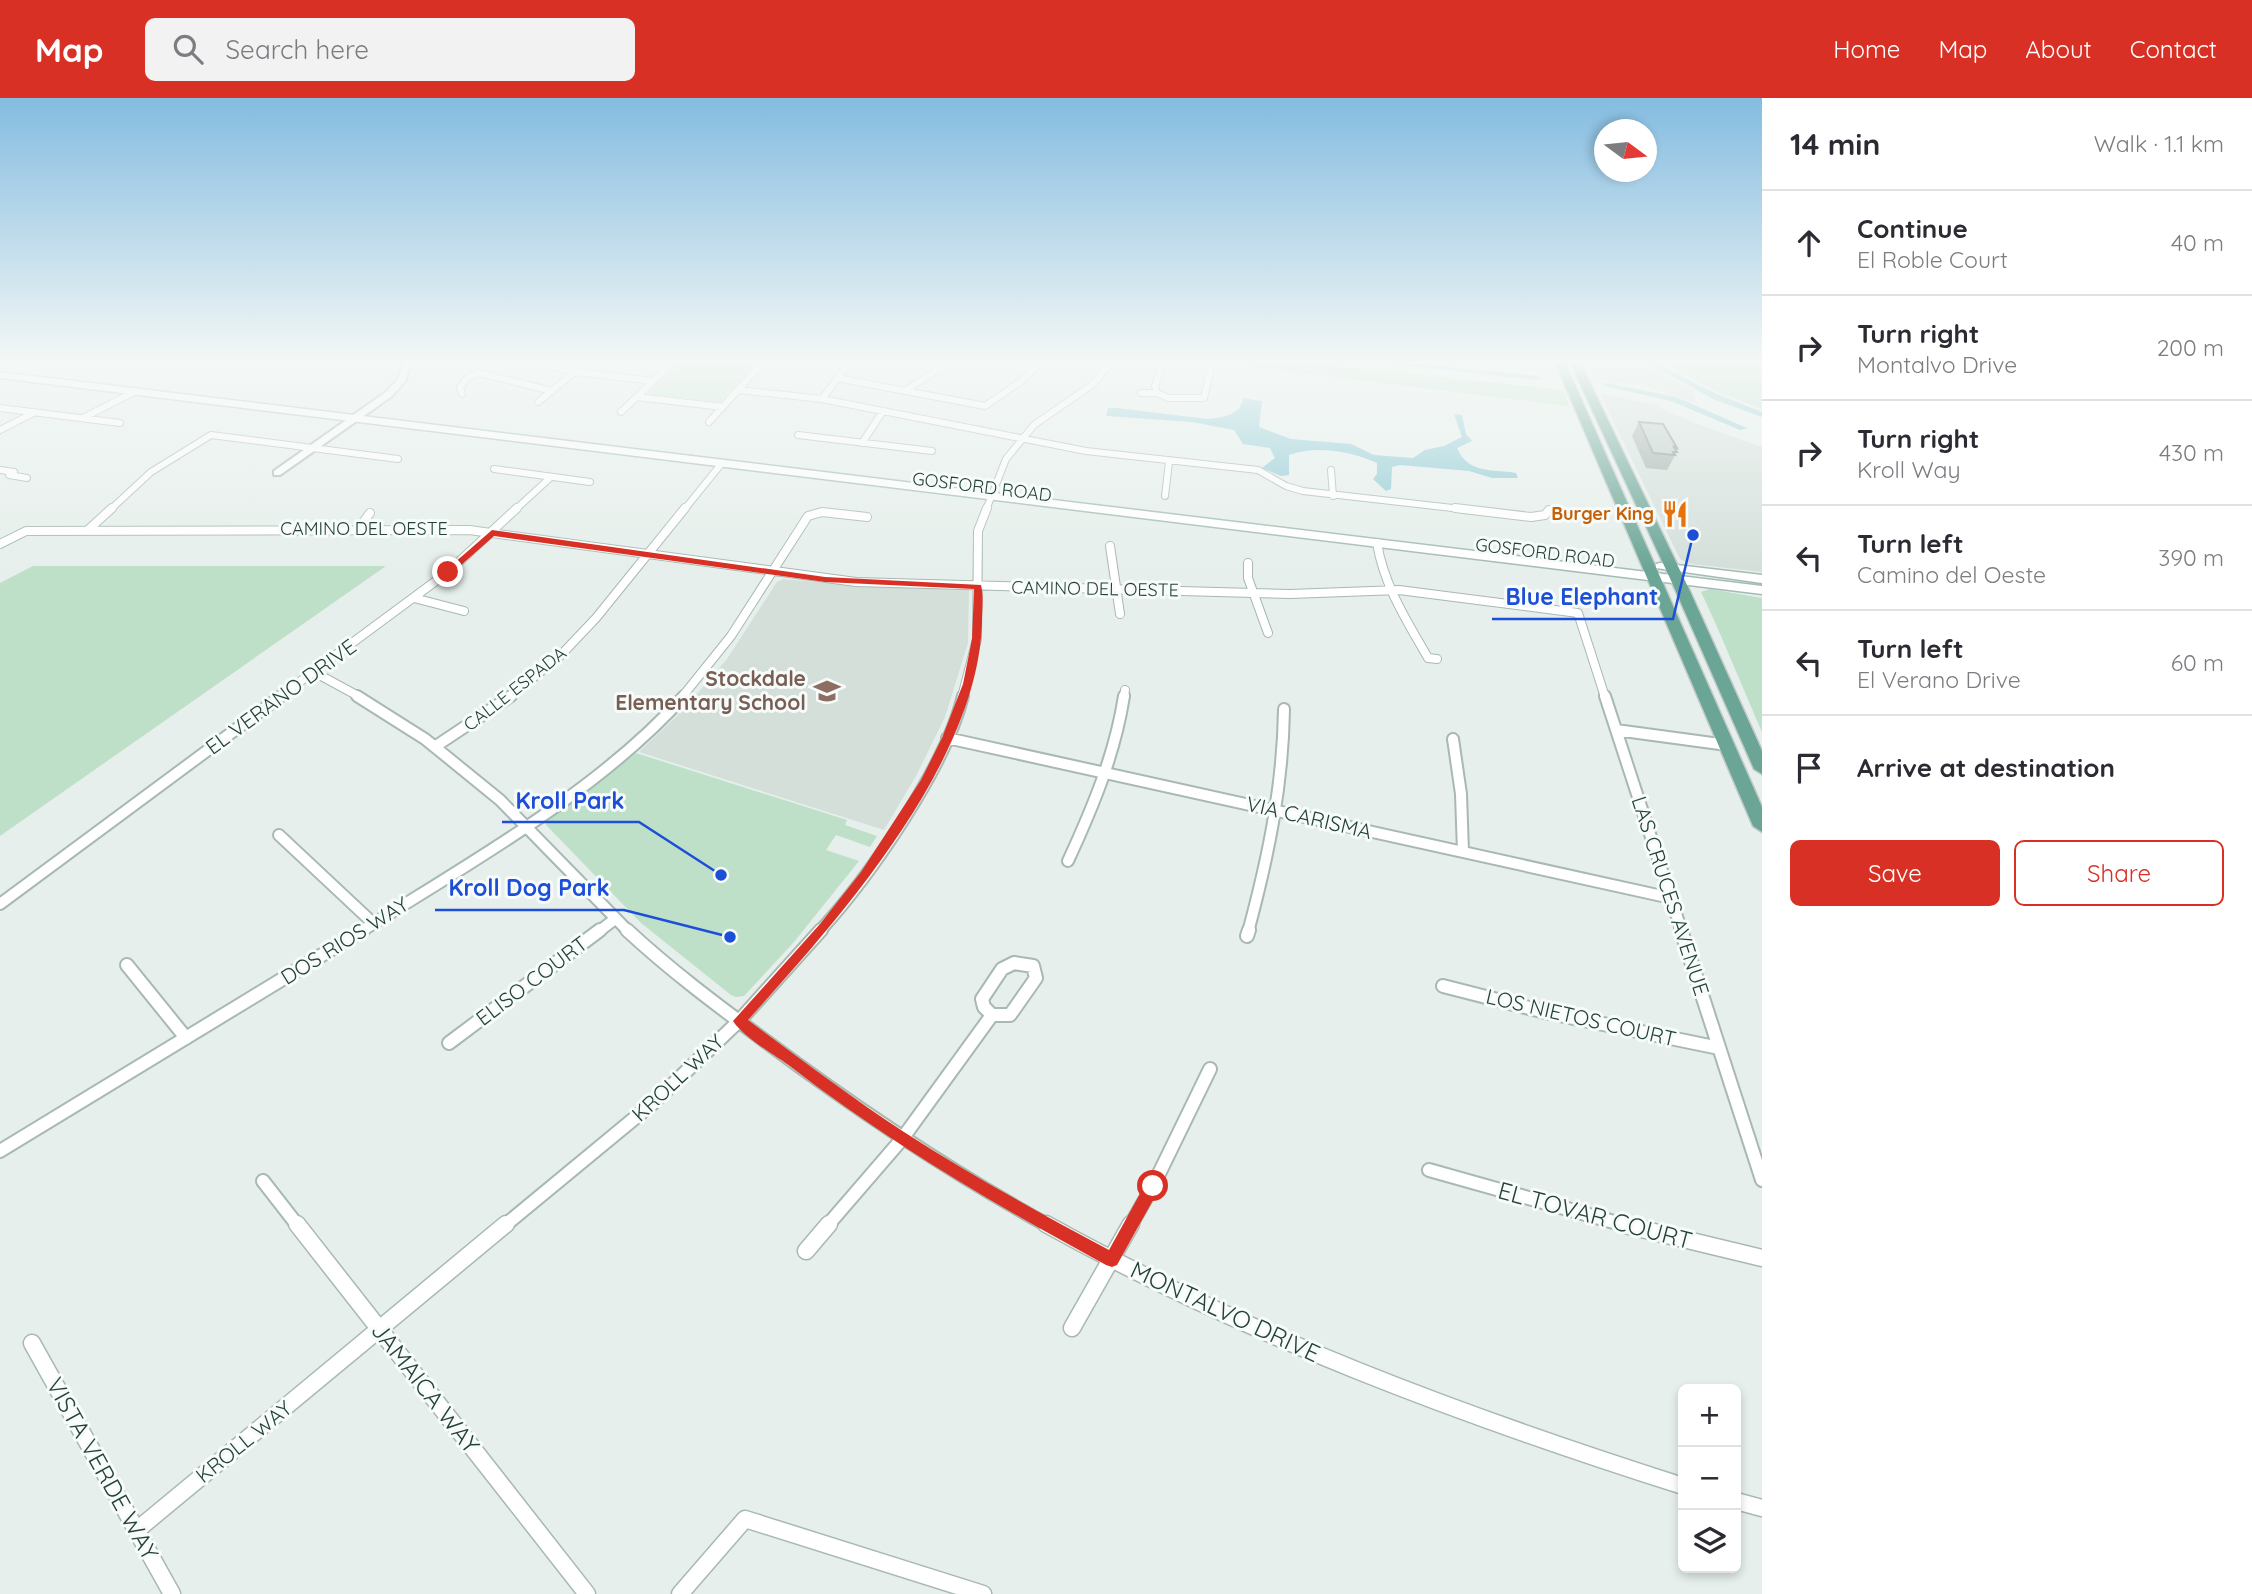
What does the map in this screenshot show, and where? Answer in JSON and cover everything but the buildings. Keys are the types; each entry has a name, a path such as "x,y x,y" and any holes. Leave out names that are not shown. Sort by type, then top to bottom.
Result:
{"main road":[{"name":"GOSFORD ROAD","path":"473,430 722,463 992,492 1377,543 1650,571"},
{"name":"GOSFORD ROAD","path":"483,430 1650,571"},
{"path":"1589,430 1762,826"},
{"path":"1607,430 1755,739 1762,769"},
{"path":"1650,571 1762,579"},
{"path":"1675,574 1762,590"},
{"path":"1727,745 1742,754 1762,795"}],"street":[{"path":"277,473 340,430"},
{"path":"862,443 871,430"},
{"path":"979,430 1086,451 1258,470 1286,486 1333,496 1531,517 1545,515 1549,510"},
{"name":"KROLL WAY","path":"137,1530 613,1138 739,1021 824,927 865,875 908,811 947,738 972,666 979,614 978,531 1006,459 1030,430"},
{"path":"88,530 151,472 211,435 398,459"},
{"path":"798,435 932,451"},
{"path":"1165,496 1169,462"},
{"name":"CALLE ESPADA","path":"436,747 502,703 560,656 596,618 722,463"},
{"path":"494,469 590,482"},
{"path":"0,470 14,472 9,475 27,478"},
{"path":"1331,470 1333,496"},
{"name":"EL VERANO DRIVE","path":"0,904 414,598 492,533 551,477"},
{"name":"DOS RIOS WAY","path":"0,1152 374,924 598,774 677,703 715,659 808,516 822,512 867,517"},
{"path":"358,530 369,513"},
{"name":"CAMINO DEL OESTE","path":"0,544 26,531 457,529 856,582 1301,594 1391,590 1578,613"},
{"path":"1377,543 1381,570 1391,590 1428,658 1437,659"},
{"path":"1110,545 1120,614"},
{"path":"1248,563 1248,578 1268,633"},
{"path":"414,598 464,611"},
{"name":"LAS CRUCES AVENUE","path":"1578,613 1719,1048 1757,1149 1762,1180"},
{"name":"MONTALVO DRIVE","path":"314,672 374,705 475,777 527,824 615,919 739,1021 829,1089 902,1139 1112,1260 1238,1321 1417,1396 1509,1430 1678,1484"},
{"path":"1068,861 1106,773 1120,728 1125,690"},
{"path":"1247,936 1278,811 1285,760 1284,709"},
{"path":"1616,730 1727,745"},
{"name":"VIA CARISMA","path":"947,738 1671,898"},
{"path":"1453,739 1461,794 1463,852"},
{"path":"279,835 374,924"},
{"name":"ELISO COURT","path":"449,1043 615,919"},
{"path":"1015,960 1033,966 1036,978 1010,1015 992,1015 984,1007 982,999 1007,963 1015,960"},
{"path":"127,965 186,1038"},
{"name":"LOS NIETOS COURT","path":"1443,986 1545,1012 1719,1048"},
{"path":"806,1251 902,1139 992,1015"},
{"path":"1072,1328 1153,1186 1210,1069"},
{"name":"EL TOVAR COURT","path":"1429,1170 1590,1217 1762,1258"},
{"name":"JAMAICA WAY","path":"263,1181 587,1594"},
{"name":"VISTA VERDE WAY","path":"32,1343 172,1594"},
{"path":"1741,1502 1762,1508"},
{"path":"680,1594 745,1519 983,1594"}],"shaded area":[{"path":"1617,430 1713,430 1762,447 1762,572 1691,564 1680,559"},
{"name":"Stockdale Elementary School","path":"783,579 874,587 969,590 968,643 945,717 916,776 884,830 639,752 682,711 727,659 777,582"}],"green space":[{"path":"33,566 386,566 0,836 0,583"},
{"path":"1710,589 1762,598 1762,732 1701,592"},
{"path":"636,753 847,820 845,825 877,836 870,847 836,835 826,850 859,861 794,942 744,996 731,995 641,923 546,825 547,821"}],"water":[{"path":"1234,430 1267,430 1291,439 1351,444 1374,455 1413,458 1425,450 1444,446 1462,437 1460,430 1465,430 1472,441 1457,448 1467,462 1482,469 1516,473 1518,478 1492,478 1469,471 1400,465 1392,467 1391,489 1386,491 1373,479 1377,474 1377,463 1356,455 1322,450 1289,455 1289,475 1281,476 1262,468 1275,458 1270,448 1243,444"}],"place":[{"name":"Burger King","path":"1675,514"},
{"name":"Blue Elephant","path":"1693,535"},
{"name":"Stockdale Elementary School","path":"827,691"},
{"name":"Kroll Park","path":"721,875"},
{"name":"Kroll Dog Park","path":"730,937"}],"route":[{"path":"448,572 492,533 825,579 887,584 978,586 977,639 968,684 959,711 926,781 865,875 788,969 739,1021 839,1096 902,1139 963,1177 1112,1260 1153,1186"}]}
